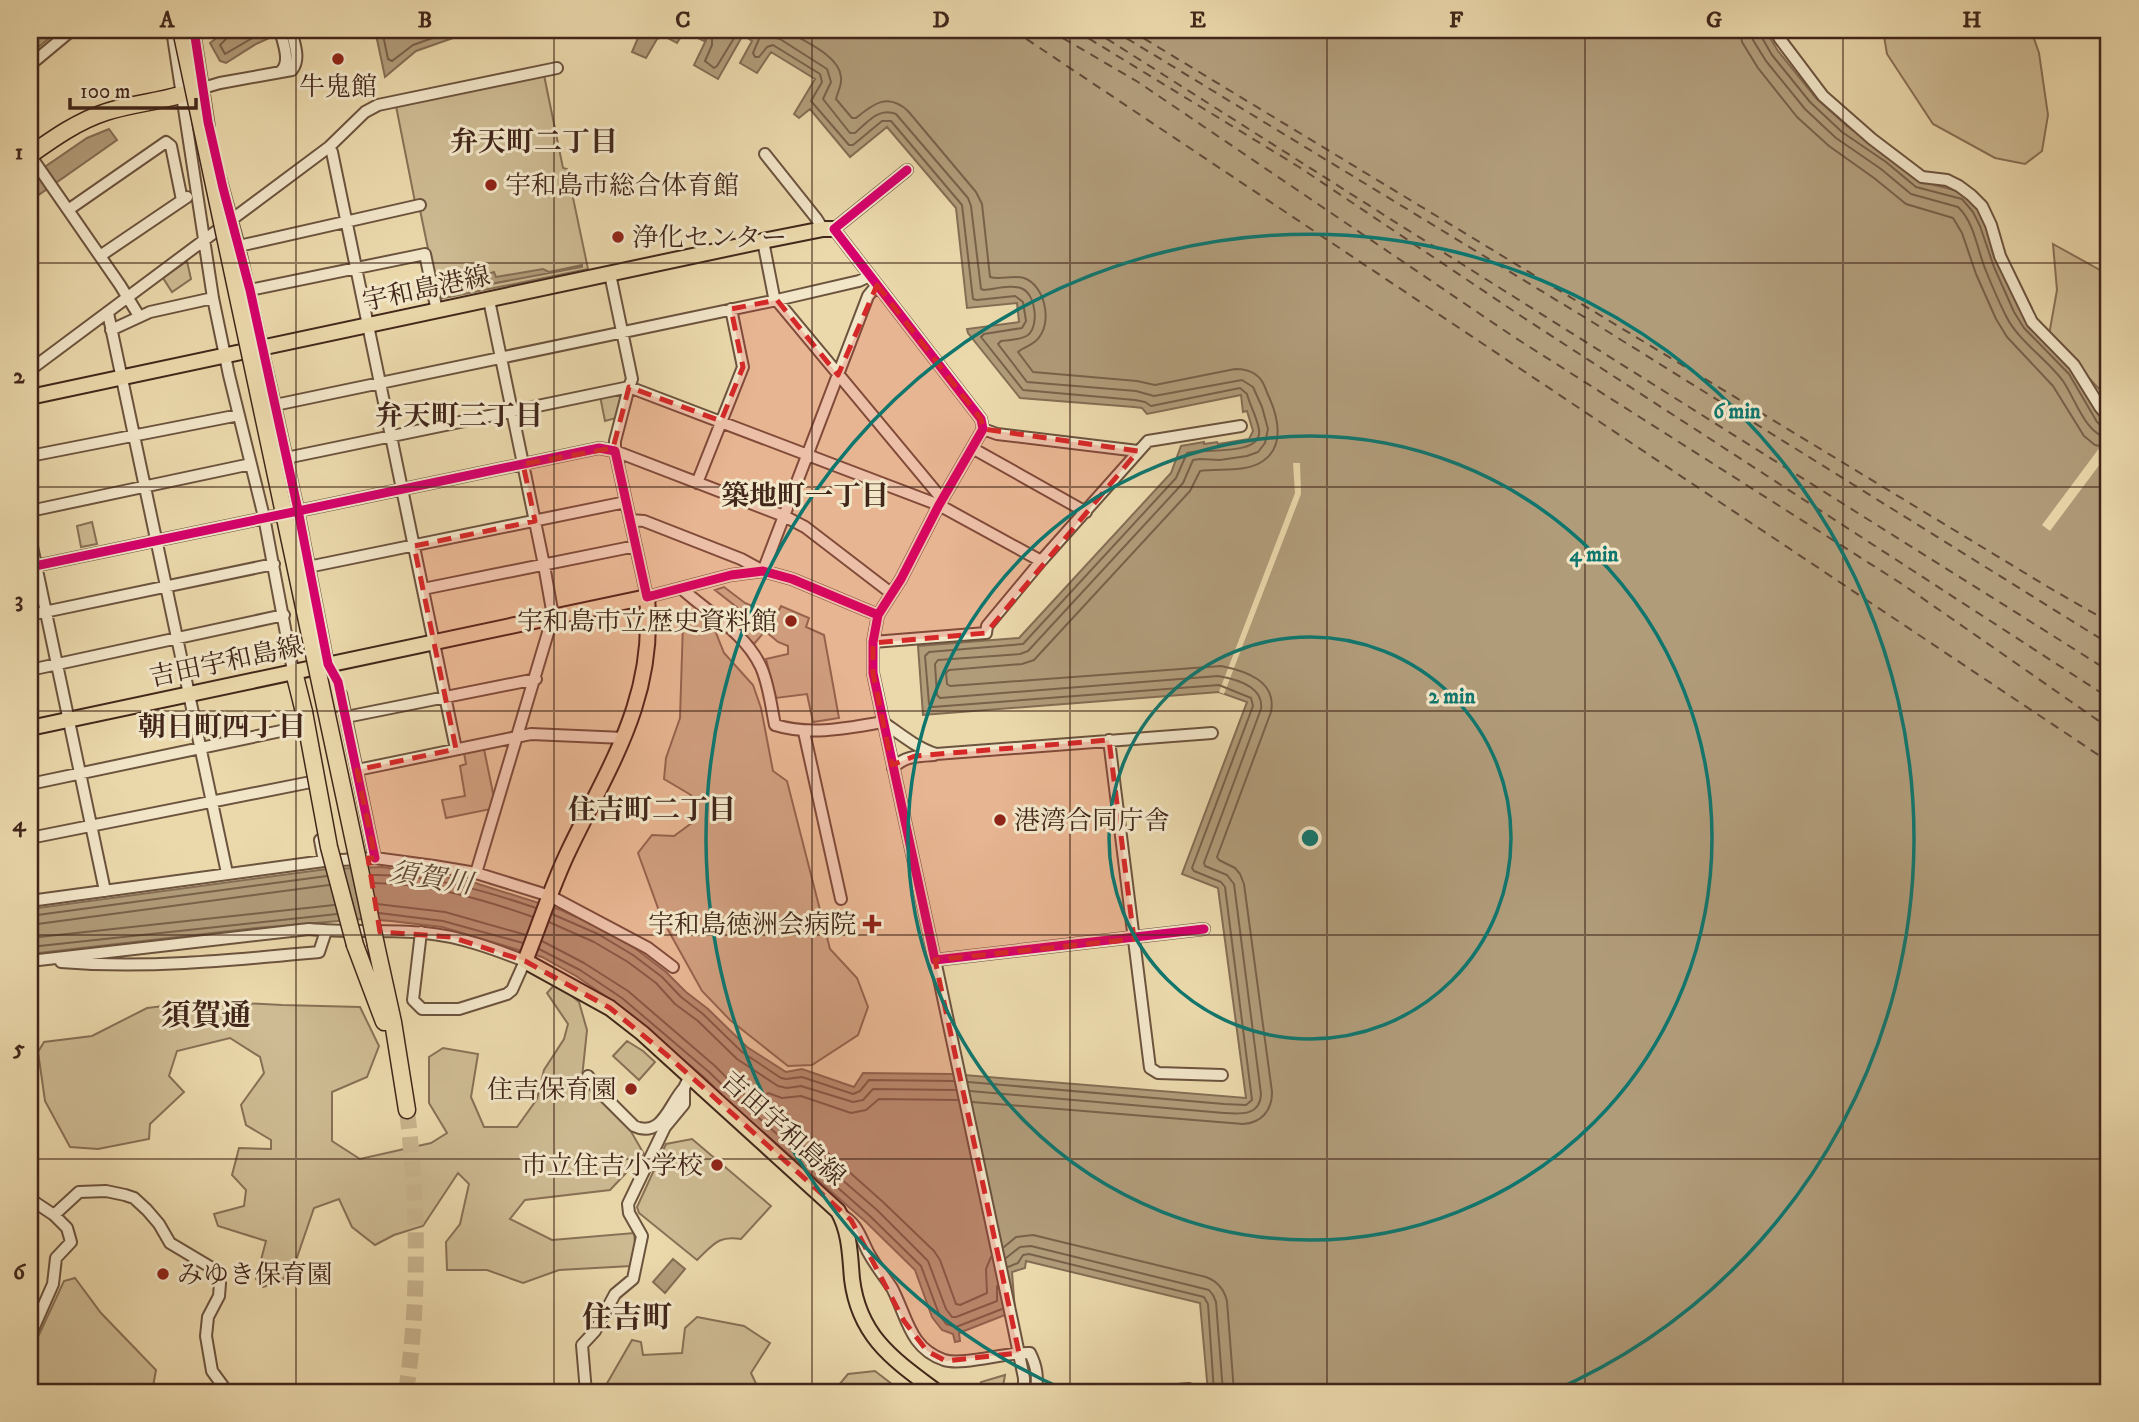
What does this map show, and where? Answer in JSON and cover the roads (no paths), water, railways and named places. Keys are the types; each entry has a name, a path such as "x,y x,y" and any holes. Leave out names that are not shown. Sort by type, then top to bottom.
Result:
{"highway":[{"path":"181,30 379,945"},
{"path":"30,155 87,119 107,111 180,95"},
{"path":"328,664 373,886 382,975 407,1110"},
{"path":"295,672 329,847 355,945 403,1081"}],"main road":[{"name":"宇和島港線","path":"30,397 828,229"},
{"name":"吉田宇和島線","path":"30,729 647,597"},
{"path":"527,958 567,853 624,738 637,703 649,638 647,597"},
{"name":"吉田宇和島線","path":"527,958 610,1008 687,1082 824,1197 840,1214 848,1233 855,1296 867,1326 887,1353 937,1392"}],"street":[{"path":"30,65 72,30"},
{"path":"172,30 213,298 264,517 295,672"},
{"path":"194,30 223,188 250,290 328,664 338,682 375,858"},
{"path":"279,72 284,69 286,62 280,30"},
{"path":"180,95 292,70 297,60 291,30"},
{"path":"1775,30 1824,96 1843,114 1922,177 1947,180 1972,195 1982,206 1991,225 2000,257 2032,322 2074,365 2109,418"},
{"path":"30,370 329,147 365,112 378,105 556,68"},
{"path":"68,210 166,142 172,148 182,200"},
{"path":"172,148 188,145"},
{"path":"329,147 456,749"},
{"path":"765,154 816,218 873,280 981,419 983,429 940,502 901,579 878,615 873,642 873,673 1013,1325 1024,1378 1024,1392"},
{"path":"30,155 139,316"},
{"path":"828,229 907,170"},
{"path":"100,256 195,191"},
{"path":"239,246 420,205"},
{"path":"763,241 774,297 940,502"},
{"path":"250,290 425,254 437,311"},
{"path":"610,274 632,379 615,441 615,451 647,597 732,575 763,571"},
{"path":"275,405 873,280"},
{"path":"763,571 873,280"},
{"path":"111,330 139,316 213,298"},
{"path":"476,873 553,616 489,300"},
{"path":"697,483 743,367 731,309"},
{"path":"107,313 227,873"},
{"path":"286,458 629,387 940,502 1041,561"},
{"path":"30,456 239,415"},
{"path":"873,642 986,633 986,626 1148,441 1241,426"},
{"path":"983,429 997,434 1138,451"},
{"path":"33,566 599,448 615,451 784,516 805,527 891,593"},
{"path":"972,449 1086,512"},
{"path":"30,511 251,464"},
{"path":"309,567 626,502"},
{"path":"630,520 644,521 878,615"},
{"path":"30,537 33,566 46,611 105,891"},
{"path":"424,589 636,546"},
{"path":"30,615 274,565"},
{"path":"681,588 724,621 754,654 765,678 775,725 804,732 883,722 936,754"},
{"path":"30,670 284,615"},
{"path":"346,717 536,679"},
{"path":"30,784 201,748 302,719 324,861"},
{"path":"804,732 841,899"},
{"path":"893,768 898,762 908,758 936,754 1212,733"},
{"path":"357,770 518,735 624,738"},
{"path":"1109,740 1150,1068 1158,1073 1222,1075"},
{"path":"30,838 311,782"},
{"path":"30,901 227,873 324,861 375,858 476,873 549,899 648,948 673,967"},
{"path":"30,961 309,929 421,932 451,937 527,958 512,990 507,994 459,1009 422,1009 413,1000 421,932"},
{"path":"935,960 1205,929"},
{"path":"47,959 101,965 247,959 319,952 326,931"},
{"path":"588,1076 596,1088 640,1129 650,1129 665,1117 687,1082"},
{"path":"586,1392 582,1345 599,1325 615,1294 633,1279 642,1236 629,1213 628,1203 665,1127 684,1104 687,1082"},
{"path":"54,1215 79,1192 106,1191 134,1198 159,1224 170,1243 212,1268 220,1283 219,1296 208,1317 206,1336 212,1370 224,1392"},
{"path":"30,1199 54,1215 67,1228 71,1242 57,1258 53,1284 30,1336"},
{"path":"840,1214 851,1220 859,1231 868,1252 892,1289 904,1321 914,1338 927,1351 946,1361 1030,1353 1036,1365 1036,1392"},
{"path":"1153,1392 1189,1389"}],"water":[{"path":"30,30 59,30 30,54"},
{"path":"227,30 273,30 274,36 226,63 220,61 210,43"},
{"path":"375,30 476,30 416,51 385,77"},
{"name":"須賀川","path":"619,30 1765,30 1778,51 1816,98 1847,126 1919,181 1966,193 1979,208 2010,286 2074,370 2109,424 2109,1392 1208,1392 1200,1303 1026,1261 1025,1268 1012,1272 1015,1311 959,1333 960,1341 955,1342 953,1334 942,1330 932,1317 915,1270 866,1222 705,1078 617,1004 542,957 442,927 363,919 256,928 30,954 30,909 327,869 382,867 469,881 561,910 601,928 636,949 666,972 747,1047 786,1072 802,1069 854,1087 863,1073 952,1074 1246,1098 1218,888 1182,874 1247,702 1219,692 923,715 918,646 1019,638 1171,473 1181,446 1249,439 1253,431 1247,411 1243,412 1241,395 1147,414 1142,408 1020,398 967,329 1019,322 1017,303 967,308 956,208 887,127 850,157 810,109 799,118 794,114 815,79 771,52 757,73 740,63 752,41 743,35 718,79 694,65 708,36 704,41 692,35 682,35 677,43 664,36 657,39 646,58 632,52 638,38"},
{"path":"109,129 117,140 30,201 30,177 87,138"},
{"path":"582,267 469,288 465,272 471,271 475,284 483,282 482,276 494,272 496,277 543,269 549,272"},
{"path":"673,1259 685,1269 665,1293 653,1282"}],"tunnel":[{"path":"406,1392 414,1322 416,1251 407,1110"}],"place":[{"name":"牛鬼館","path":"338,59"},
{"name":"宇和島市総合体育館","path":"491,185"},
{"name":"浄化センター","path":"618,237"},
{"name":"宇和島市立歴史資料館","path":"791,621"},
{"name":"港湾合同庁舎","path":"1000,820"},
{"name":"宇和島徳洲会病院","path":"872,924"},
{"name":"住吉保育園","path":"631,1089"},
{"name":"市立住吉小学校","path":"717,1165"},
{"name":"みゆき保育園","path":"163,1274"}],"district":[{"name":"弁天町二丁目","path":"534,141"},
{"name":"弁天町三丁目","path":"459,415"},
{"name":"築地町一丁目","path":"805,495"},
{"name":"朝日町四丁目","path":"222,726"},
{"name":"住吉町二丁目","path":"652,809"},
{"name":"須賀通","path":"206,1015"},
{"name":"住吉町","path":"627,1317"}]}
